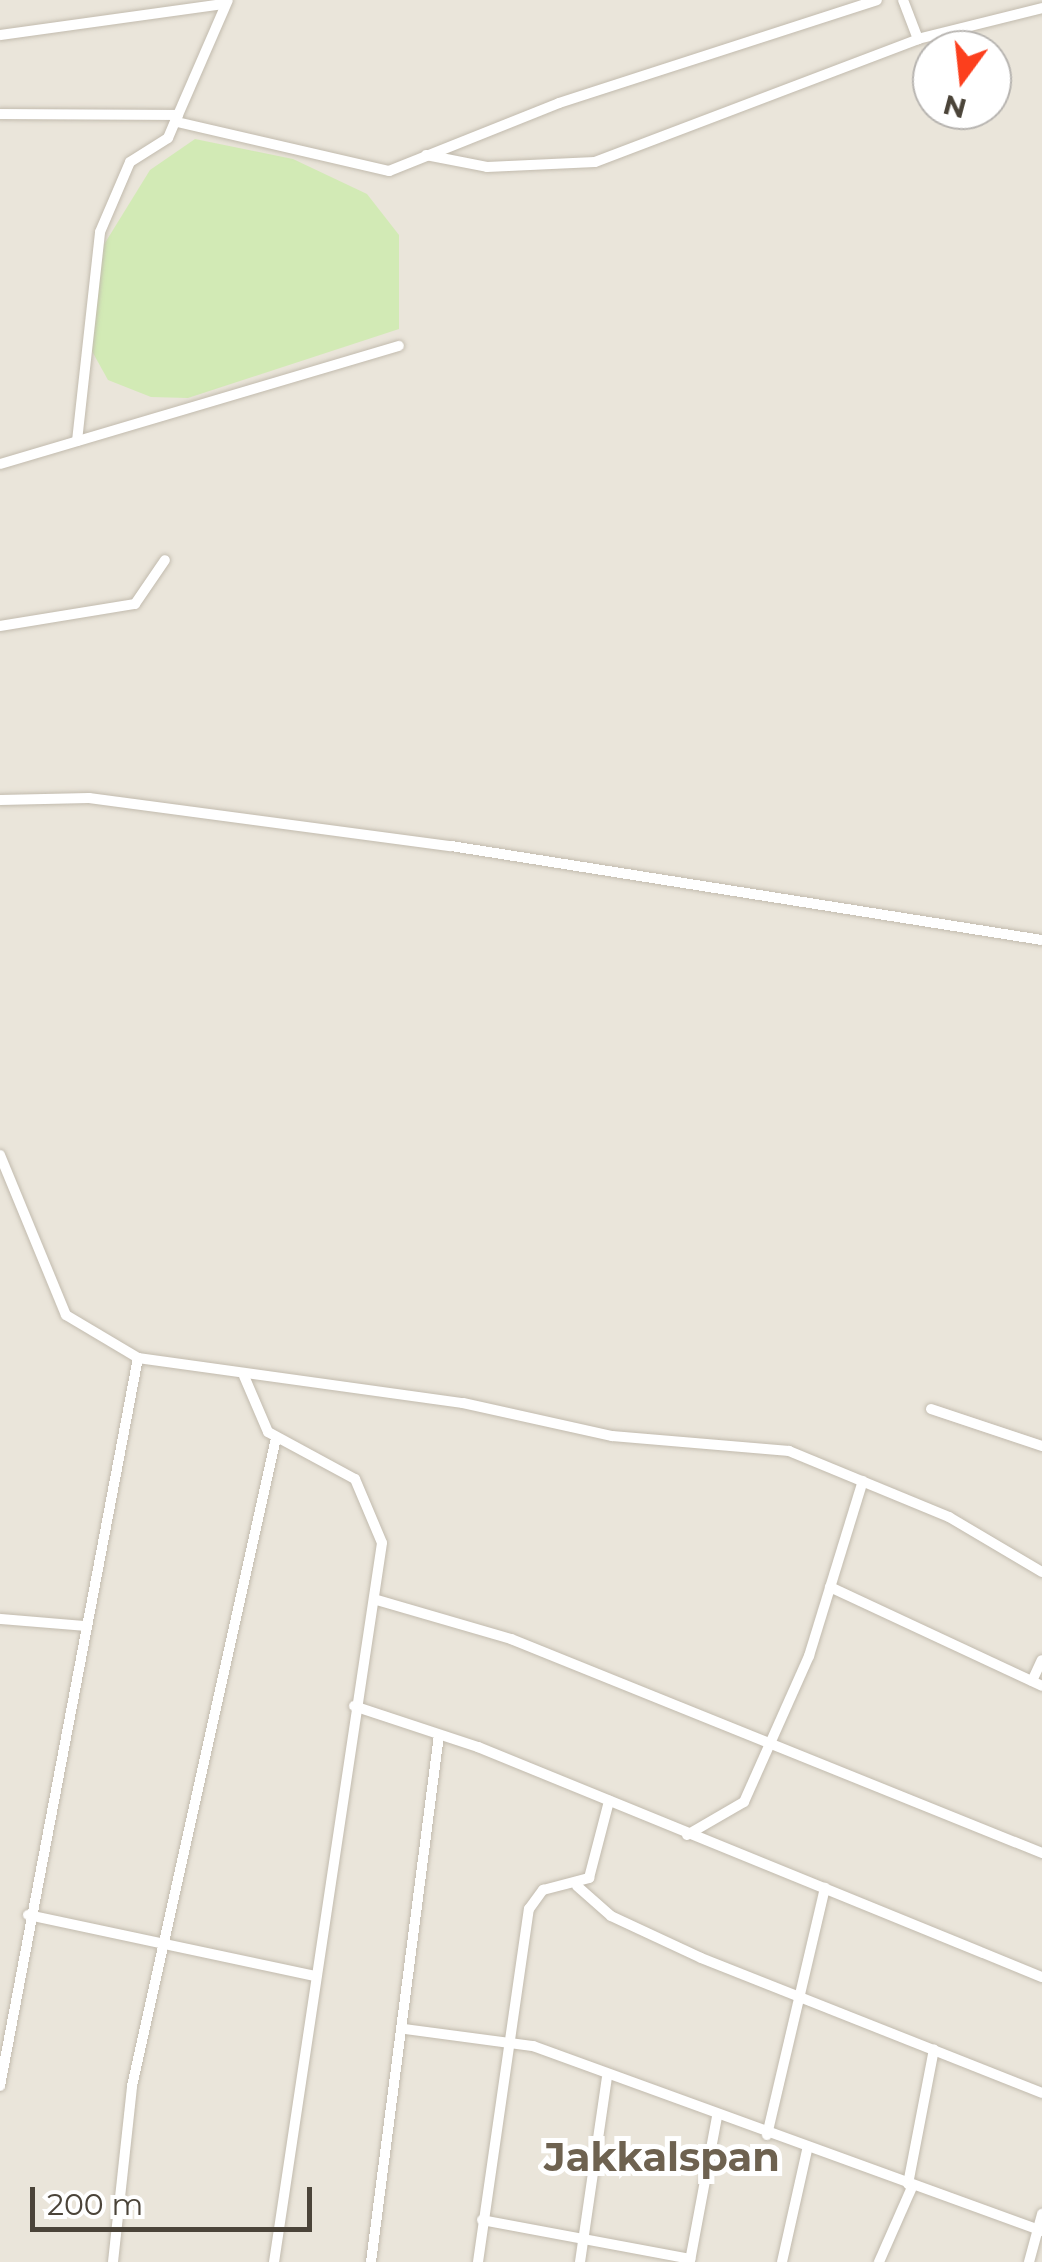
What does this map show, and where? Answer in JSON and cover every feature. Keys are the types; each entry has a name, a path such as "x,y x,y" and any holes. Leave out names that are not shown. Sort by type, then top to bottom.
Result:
{"street":[{"path":"0,114 177,118 369,169 425,155 877,0"},
{"path":"903,0 915,30"},
{"path":"0,34 226,2"},
{"path":"76,441 100,232 130,162 177,118 226,2"},
{"path":"954,30 1042,8"},
{"path":"425,155 501,168 595,162 912,41"},
{"path":"0,464 398,346"},
{"path":"0,626 135,604 165,560"},
{"path":"0,800 89,798 451,846 1042,940"},
{"path":"0,1156 66,1314 138,1358 244,1376 463,1403 612,1436 788,1451 863,1481 1042,1572"},
{"path":"0,2086 28,1915 138,1358"},
{"path":"244,1376 276,1438 355,1479 382,1543 377,1600 354,1706 274,2262"},
{"path":"931,1410 1042,1446"},
{"path":"113,2262 125,2128 163,1936 228,1681 276,1438"},
{"path":"687,1834 744,1802 830,1587 863,1481"},
{"path":"830,1587 1037,1684 1042,1660"},
{"path":"377,1600 511,1639 1042,1853"},
{"path":"0,1620 85,1626"},
{"path":"354,1706 608,1801 1042,1977"},
{"path":"371,2262 405,2029 438,1735"},
{"path":"478,2262 530,1905 543,1890 576,1886 594,1869 608,1801"},
{"path":"576,1886 624,1924 793,1997 1042,2093"},
{"path":"767,2135 793,1997 826,1888"},
{"path":"28,1915 163,1936 314,1976"},
{"path":"405,2029 511,2042 1040,2230"},
{"path":"879,2262 911,2184 934,2050"},
{"path":"580,2262 607,2078"},
{"path":"482,2220 583,2235 690,2260 717,2117"},
{"path":"782,2262 807,2150"},
{"path":"1029,2262 1042,2214"}],"shaded area":[{"path":"0,0 1042,0 1042,2262 0,2262"}],"green space":[{"path":"195,139 293,159 367,194 399,235 399,329 188,398 151,397 108,380 88,344 100,251 150,170"}],"district":[{"name":"Jakkalspan","path":"662,2157"}]}
